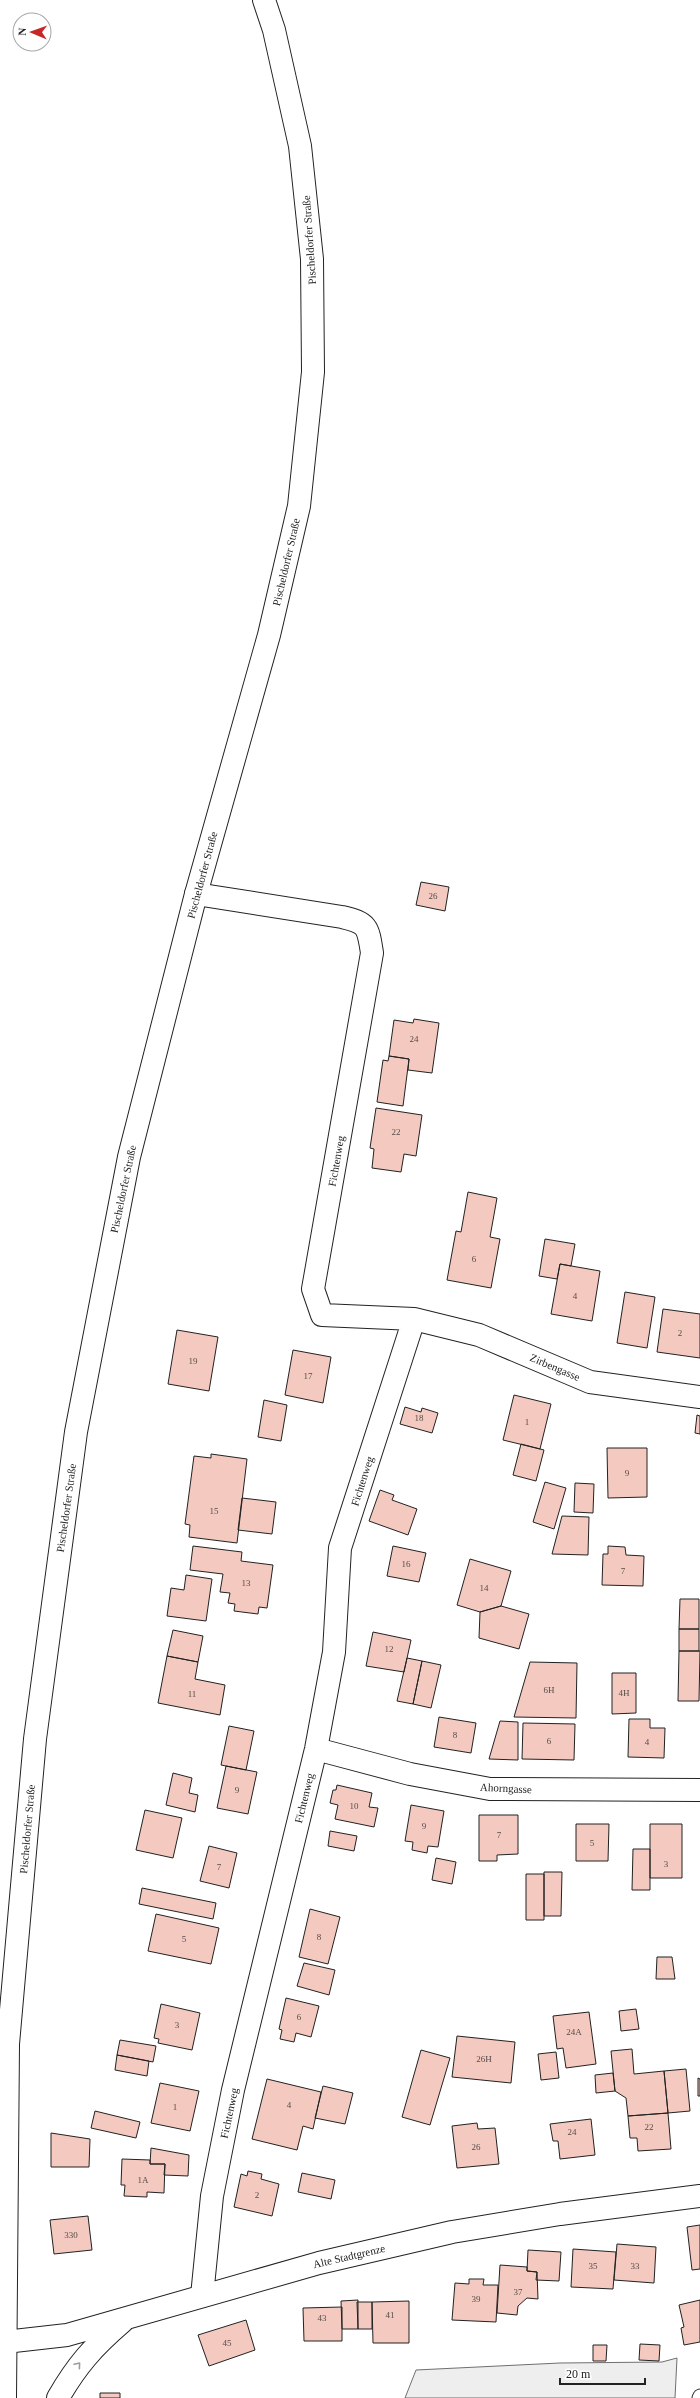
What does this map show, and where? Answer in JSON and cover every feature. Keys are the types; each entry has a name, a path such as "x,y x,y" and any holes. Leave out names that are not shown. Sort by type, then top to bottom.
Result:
{"street":[{"name":"Pischeldorfer Straße","path":"5,2398 2,2342 8,2044 36,1731 78,1424 129,1157 196,894 269,635 298,513 313,372 312,259 300,146 274,30 264,0"},
{"name":"Fichtenweg","path":"196,894 358,920 369,931 372,953 314,1289 322,1315 414,1319 340,1548 334,1652 316,1749 232,2098 212,2196 202,2296"},
{"name":"Zirbengasse","path":"414,1319 479,1335 590,1382 700,1397"},
{"name":"Ahorngasse","path":"316,1749 410,1774 490,1789 700,1790"},
{"name":"Alte Stadtgrenze","path":"2,2342 67,2335 319,2262 452,2232 560,2214 700,2196"},
{"path":"58,2398 75,2369 99,2342 128,2317"}],"shaded area":[{"path":"677,2358 675,2398 405,2398 416,2370 560,2363 662,2362"}],"building":[{"path":"421,882 449,887 445,911 416,905"},
{"path":"414,1019 439,1023 432,1073 408,1070 409,1059 389,1056 394,1020 413,1023"},
{"path":"389,1056 409,1059 403,1106 377,1102 383,1060 388,1061"},
{"path":"376,1108 422,1115 416,1156 404,1154 401,1172 372,1168 374,1149 370,1148"},
{"path":"468,1192 497,1198 490,1237 500,1239 491,1288 447,1280 456,1231 461,1232"},
{"path":"545,1239 575,1244 571,1266 560,1264 557,1279 539,1276"},
{"path":"560,1264 600,1271 592,1321 551,1314"},
{"path":"625,1292 655,1297 647,1348 617,1343"},
{"path":"663,1309 700,1314 700,1358 657,1352"},
{"path":"177,1330 218,1337 209,1391 168,1384"},
{"path":"293,1350 331,1357 323,1403 285,1395"},
{"path":"514,1395 551,1404 540,1449 503,1440"},
{"path":"264,1400 287,1405 281,1441 258,1437"},
{"path":"405,1407 421,1412 422,1408 438,1413 432,1433 400,1424"},
{"path":"697,1415 700,1416 700,1434 695,1433"},
{"path":"521,1444 544,1450 536,1481 513,1475"},
{"path":"607,1448 647,1448 647,1497 608,1498"},
{"path":"211,1454 247,1459 237,1543 189,1537 190,1525 185,1524 194,1456 211,1458"},
{"path":"545,1482 566,1488 554,1529 533,1522"},
{"path":"575,1483 594,1484 593,1513 574,1512"},
{"path":"380,1490 394,1495 392,1500 417,1509 408,1535 369,1521"},
{"path":"242,1498 276,1502 272,1534 238,1530"},
{"path":"562,1516 589,1517 588,1555 552,1554"},
{"path":"193,1546 242,1552 241,1561 273,1565 267,1608 259,1607 258,1614 234,1611 235,1604 228,1603 230,1593 220,1592 223,1574 190,1570"},
{"path":"393,1546 426,1553 419,1582 387,1576"},
{"path":"608,1546 625,1547 626,1555 644,1556 643,1586 602,1585 603,1554 608,1554"},
{"path":"470,1559 511,1571 501,1606 480,1612 457,1605"},
{"path":"186,1575 212,1579 206,1621 167,1616 171,1588 184,1590"},
{"path":"680,1599 699,1599 699,1629 679,1629"},
{"path":"501,1606 529,1614 519,1649 479,1638 480,1612"},
{"path":"679,1629 699,1629 699,1651 679,1651"},
{"path":"173,1630 203,1636 198,1662 167,1656"},
{"path":"373,1632 411,1640 404,1672 366,1666"},
{"path":"679,1651 700,1651 699,1701 678,1701"},
{"path":"167,1656 198,1662 195,1679 225,1685 220,1715 158,1703"},
{"path":"407,1658 422,1661 413,1704 397,1701"},
{"path":"422,1661 441,1665 431,1708 413,1704"},
{"path":"530,1662 577,1663 576,1718 514,1717"},
{"path":"612,1673 636,1673 636,1713 612,1714"},
{"path":"439,1717 476,1723 471,1753 434,1747"},
{"path":"629,1719 650,1719 650,1728 665,1728 664,1758 628,1757"},
{"path":"500,1721 518,1722 518,1760 489,1759"},
{"path":"523,1723 575,1724 574,1760 522,1759"},
{"path":"229,1726 254,1731 246,1770 221,1765"},
{"path":"226,1766 257,1772 248,1814 217,1808"},
{"path":"173,1773 192,1778 189,1793 198,1795 195,1812 166,1805"},
{"path":"337,1785 372,1793 369,1807 378,1808 374,1827 335,1819 338,1805 330,1803 333,1790 336,1790"},
{"path":"411,1805 444,1811 438,1847 428,1846 427,1853 412,1850 413,1842 405,1841"},
{"path":"145,1810 182,1818 173,1858 136,1850"},
{"path":"479,1815 518,1815 518,1854 497,1855 497,1861 479,1861"},
{"path":"576,1824 609,1824 608,1861 576,1861"},
{"path":"650,1824 682,1824 682,1878 650,1878"},
{"path":"330,1831 357,1836 354,1851 328,1846"},
{"path":"209,1846 237,1853 229,1888 200,1881"},
{"path":"633,1849 650,1849 650,1890 632,1890"},
{"path":"436,1858 456,1862 452,1884 432,1880"},
{"path":"544,1872 562,1872 561,1916 544,1916"},
{"path":"526,1874 544,1874 544,1920 526,1920"},
{"path":"142,1888 216,1903 213,1919 139,1904"},
{"path":"310,1909 340,1917 328,1964 299,1957"},
{"path":"156,1914 219,1928 211,1964 148,1951"},
{"path":"657,1957 672,1957 675,1979 656,1979"},
{"path":"304,1963 335,1970 329,1995 297,1986"},
{"path":"286,1998 319,2006 311,2037 296,2033 294,2042 280,2039 282,2030 279,2029"},
{"path":"161,2004 200,2013 192,2050 158,2043 159,2039 154,2038"},
{"path":"636,2009 639,2029 621,2031 619,2011"},
{"path":"589,2012 596,2064 566,2068 563,2048 557,2049 553,2016"},
{"path":"457,2036 515,2042 511,2083 452,2077"},
{"path":"120,2040 156,2046 153,2062 117,2055"},
{"path":"632,2049 634,2074 664,2071 668,2113 628,2116 626,2098 615,2091 611,2051"},
{"path":"421,2050 450,2058 430,2125 402,2117"},
{"path":"556,2052 559,2078 541,2080 538,2054"},
{"path":"117,2055 149,2061 147,2076 115,2070"},
{"path":"686,2069 690,2111 668,2113 664,2071"},
{"path":"613,2073 615,2091 596,2093 595,2075"},
{"path":"698,2078 700,2079 700,2096 698,2096"},
{"path":"267,2079 321,2092 313,2129 303,2126 297,2150 252,2139"},
{"path":"160,2083 199,2091 190,2131 151,2123"},
{"path":"323,2086 353,2093 345,2124 315,2118"},
{"path":"95,2111 140,2122 136,2138 91,2128"},
{"path":"668,2113 671,2149 638,2151 637,2138 630,2138 628,2116"},
{"path":"591,2119 595,2155 560,2159 558,2141 553,2141 550,2124"},
{"path":"477,2123 478,2129 495,2128 499,2164 457,2168 452,2126"},
{"path":"51,2133 90,2139 89,2167 51,2167"},
{"path":"151,2148 189,2155 188,2176 164,2175 165,2164 150,2164"},
{"path":"122,2159 150,2160 150,2164 165,2164 164,2193 147,2192 147,2197 124,2196 125,2185 121,2185"},
{"path":"248,2171 262,2174 261,2179 279,2184 272,2216 234,2207 241,2174 247,2176"},
{"path":"302,2173 335,2180 331,2199 298,2192"},
{"path":"88,2216 92,2250 54,2254 50,2220"},
{"path":"700,2225 700,2269 692,2270 687,2227"},
{"path":"617,2244 656,2247 654,2283 614,2280"},
{"path":"573,2249 616,2252 613,2289 571,2287"},
{"path":"528,2250 561,2252 559,2281 536,2280 537,2272 527,2271"},
{"path":"500,2265 527,2267 527,2271 537,2272 538,2299 527,2298 518,2306 517,2315 497,2313"},
{"path":"469,2279 484,2279 483,2285 498,2285 496,2322 452,2320 455,2283 469,2284"},
{"path":"358,2300 358,2329 342,2329 341,2301"},
{"path":"700,2300 700,2342 684,2345 681,2328 684,2327 679,2305"},
{"path":"409,2301 409,2343 373,2343 372,2302"},
{"path":"357,2302 372,2302 372,2329 358,2329"},
{"path":"342,2307 342,2341 304,2341 303,2308"},
{"path":"246,2320 255,2350 209,2366 198,2335"},
{"path":"640,2344 660,2345 659,2361 639,2360"},
{"path":"593,2345 607,2345 606,2361 593,2361"},
{"path":"100,2393 120,2393 120,2398 100,2398"}]}
